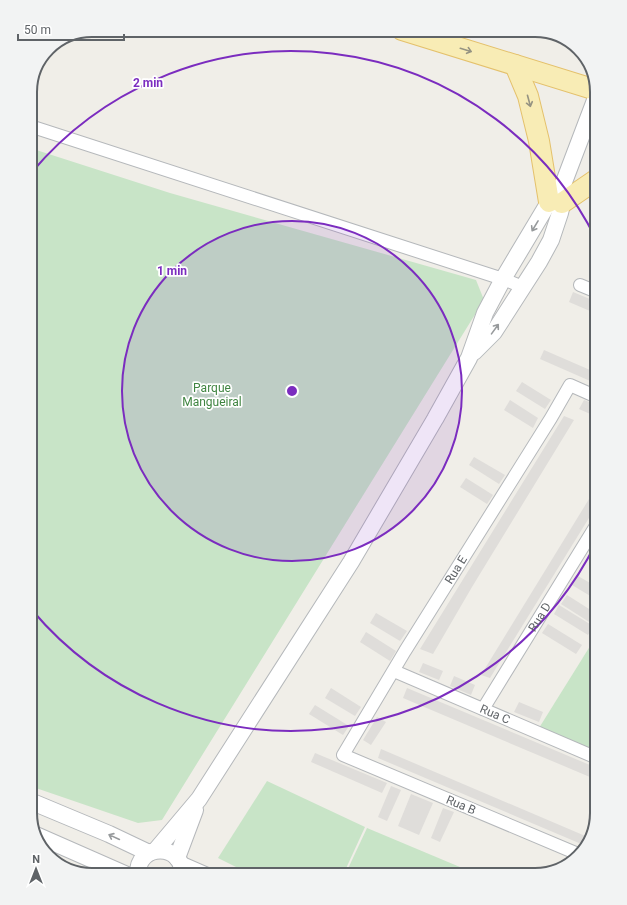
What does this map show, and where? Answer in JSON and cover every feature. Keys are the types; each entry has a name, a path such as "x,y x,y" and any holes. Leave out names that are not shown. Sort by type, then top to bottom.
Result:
{"main road":[{"path":"425,37 590,88"},
{"path":"515,65 528,96 556,203 590,183"}],"street":[{"path":"469,358 494,332 539,262 551,240 556,203 590,113"},
{"path":"37,128 503,279 523,287"},
{"path":"139,868 143,858 153,852 199,799 350,562 469,358 486,313 503,279 556,203"},
{"path":"580,285 590,289"},
{"name":"Rua E","path":"343,755 570,385 590,394"},
{"name":"Rua D","path":"482,709 590,535"},
{"name":"Rua C","path":"394,671 590,755"},
{"name":"Rua B","path":"343,755 574,852"},
{"path":"180,866 199,799"},
{"path":"37,804 153,852 164,850 171,853 180,866"},
{"path":"43,838 111,868"}],"shaded area":[{"path":"573,292 590,299 590,311 569,302"},
{"path":"544,350 590,370 590,381 540,359"},
{"path":"522,382 551,400 545,409 516,391"},
{"path":"510,400 538,418 533,428 504,410"},
{"path":"584,400 590,402 590,414 579,409"},
{"path":"564,416 574,420 433,654 420,649"},
{"path":"474,457 505,475 499,484 469,465"},
{"path":"466,478 493,495 487,504 460,487"},
{"path":"590,497 590,516 490,678 481,675"},
{"path":"578,576 590,583 590,596 572,585"},
{"path":"567,595 590,610 590,622 561,604"},
{"path":"559,605 590,624 590,631 588,635 554,614"},
{"path":"376,613 407,631 400,641 370,623"},
{"path":"548,624 582,645 576,654 542,633"},
{"path":"366,632 396,651 390,661 360,642"},
{"path":"423,663 443,671 439,680 419,672"},
{"path":"454,676 475,685 471,695 450,686"},
{"path":"331,688 361,707 355,716 325,698"},
{"path":"407,688 590,765 590,777 403,698"},
{"path":"519,702 543,712 539,722 514,712"},
{"path":"315,705 349,726 343,735 309,714"},
{"path":"377,717 386,722 371,745 363,740"},
{"path":"381,749 585,836 581,844 378,758"},
{"path":"315,753 387,783 382,793 311,762"},
{"path":"391,786 401,790 387,821 378,817"},
{"path":"411,794 433,803 419,835 398,826"},
{"path":"443,808 454,812 440,842 431,838"}],"green space":[{"name":"Parque Mangueiral","path":"37,150 170,193 476,280 484,300 162,820 138,823 37,788"},
{"path":"590,646 590,750 539,728"},
{"path":"267,781 365,827 346,868 238,868 218,858"},
{"path":"367,828 462,868 348,868"}]}
